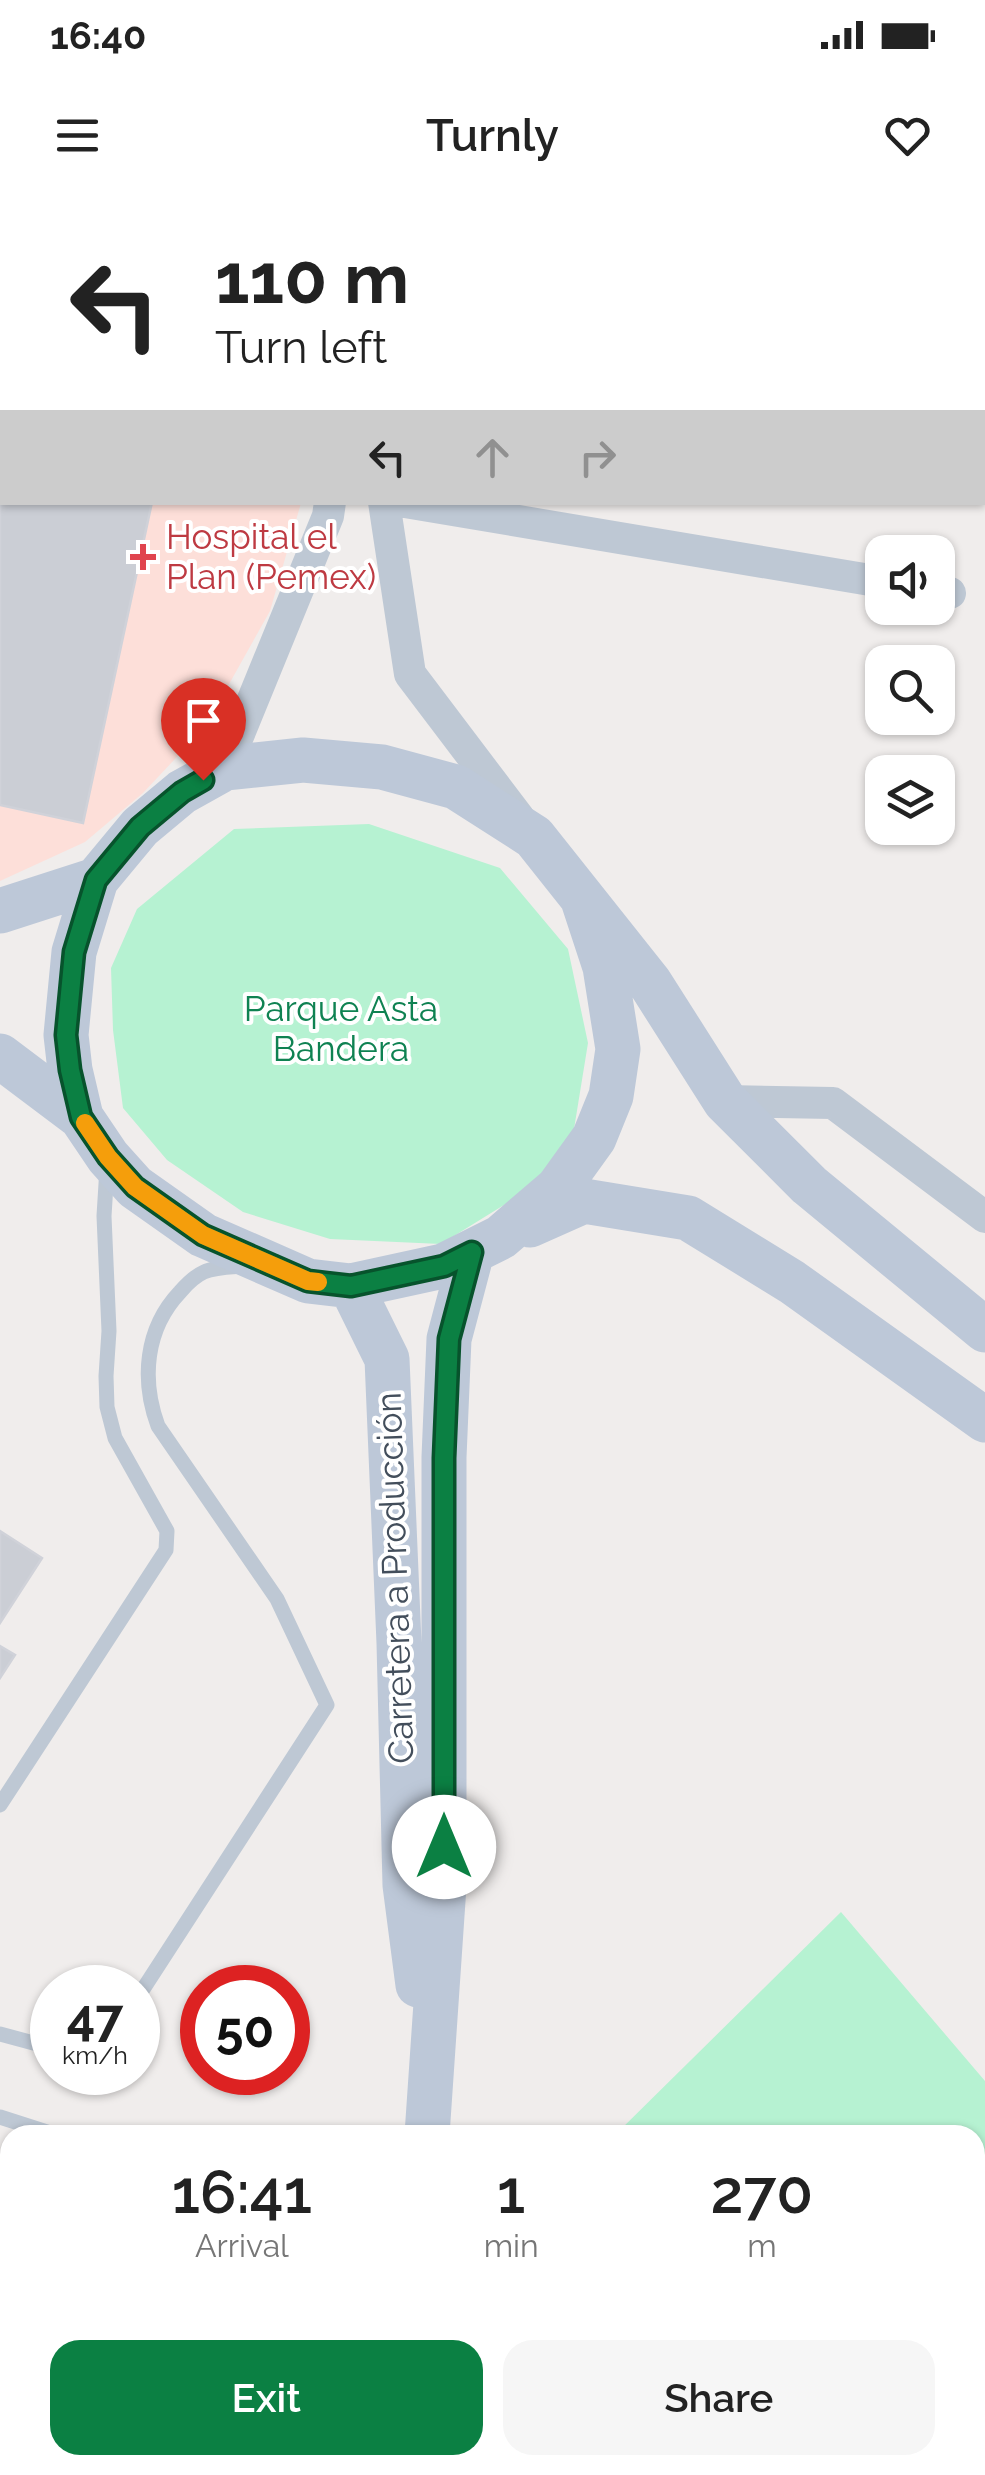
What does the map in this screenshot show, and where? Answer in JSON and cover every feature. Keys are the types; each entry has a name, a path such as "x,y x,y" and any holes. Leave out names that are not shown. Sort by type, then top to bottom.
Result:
{"main road":[{"path":"81,1117 66,1035 74,952 96,880 140,827 182,792 225,768 303,760 382,767 456,787 534,837 650,983 725,1100 809,1185 985,1330"},
{"path":"0,911 96,880"},
{"path":"487,1245 558,1188 594,1138 610,1096 618,1049 605,966 583,900"},
{"path":"0,1056 81,1117 108,1157 135,1187 203,1235 308,1281 351,1286 444,1266 584,1201 688,1218 792,1282 985,1420"},
{"name":"Carretera a Producción","path":"430,2072 444,1886 444,1458 449,1339 487,1245"},
{"name":"Carretera a Producción","path":"351,1286 387,1359 404,1884 430,2072"},
{"path":"427,2125 430,2072"}],"street":[{"path":"225,768 330,505"},
{"path":"384,505 410,674 534,837"},
{"path":"424,505 865,579"},
{"path":"725,1100 834,1103 985,1217"}],"lane":[{"path":"0,1805 166,1550 167,1531 114,1438 107,1408 109,1331 104,1216 108,1157"},
{"path":"159,1965 327,1705 277,1600 158,1426 147,1384 152,1340 172,1301 187,1285 205,1272 267,1262"},
{"path":"0,2034 30,2042"},
{"path":"0,2117 25,2125"}],"shaded area":[{"name":"Hospital el Plan (Pemex)","path":"0,505 300,505 270,611 205,727 143,793 85,842 0,881"}],"green space":[{"name":"Parque Asta Bandera","path":"369,824 500,868 568,949 588,1043 574,1129 530,1189 441,1244 330,1239 243,1212 167,1160 123,1108 113,1030 111,968 137,909 234,829"},
{"path":"841,1912 985,2081 985,2125 625,2125"}],"building":[{"path":"0,505 151,505 83,823 0,805"},
{"path":"0,1531 42,1558 0,1623"},
{"path":"0,1646 15,1655 0,1678"}],"slow traffic":[{"path":"85,1123 135,1187 203,1235 318,1282"}],"place":[{"name":"Hospital el Plan (Pemex)","path":"143,557"}],"route":[{"path":"203,780 140,827 96,880 74,952 66,1035 70,1070 81,1117 108,1157 135,1187 203,1235 308,1281 351,1286 444,1266 472,1252 449,1339 444,1458 444,1847"}]}
